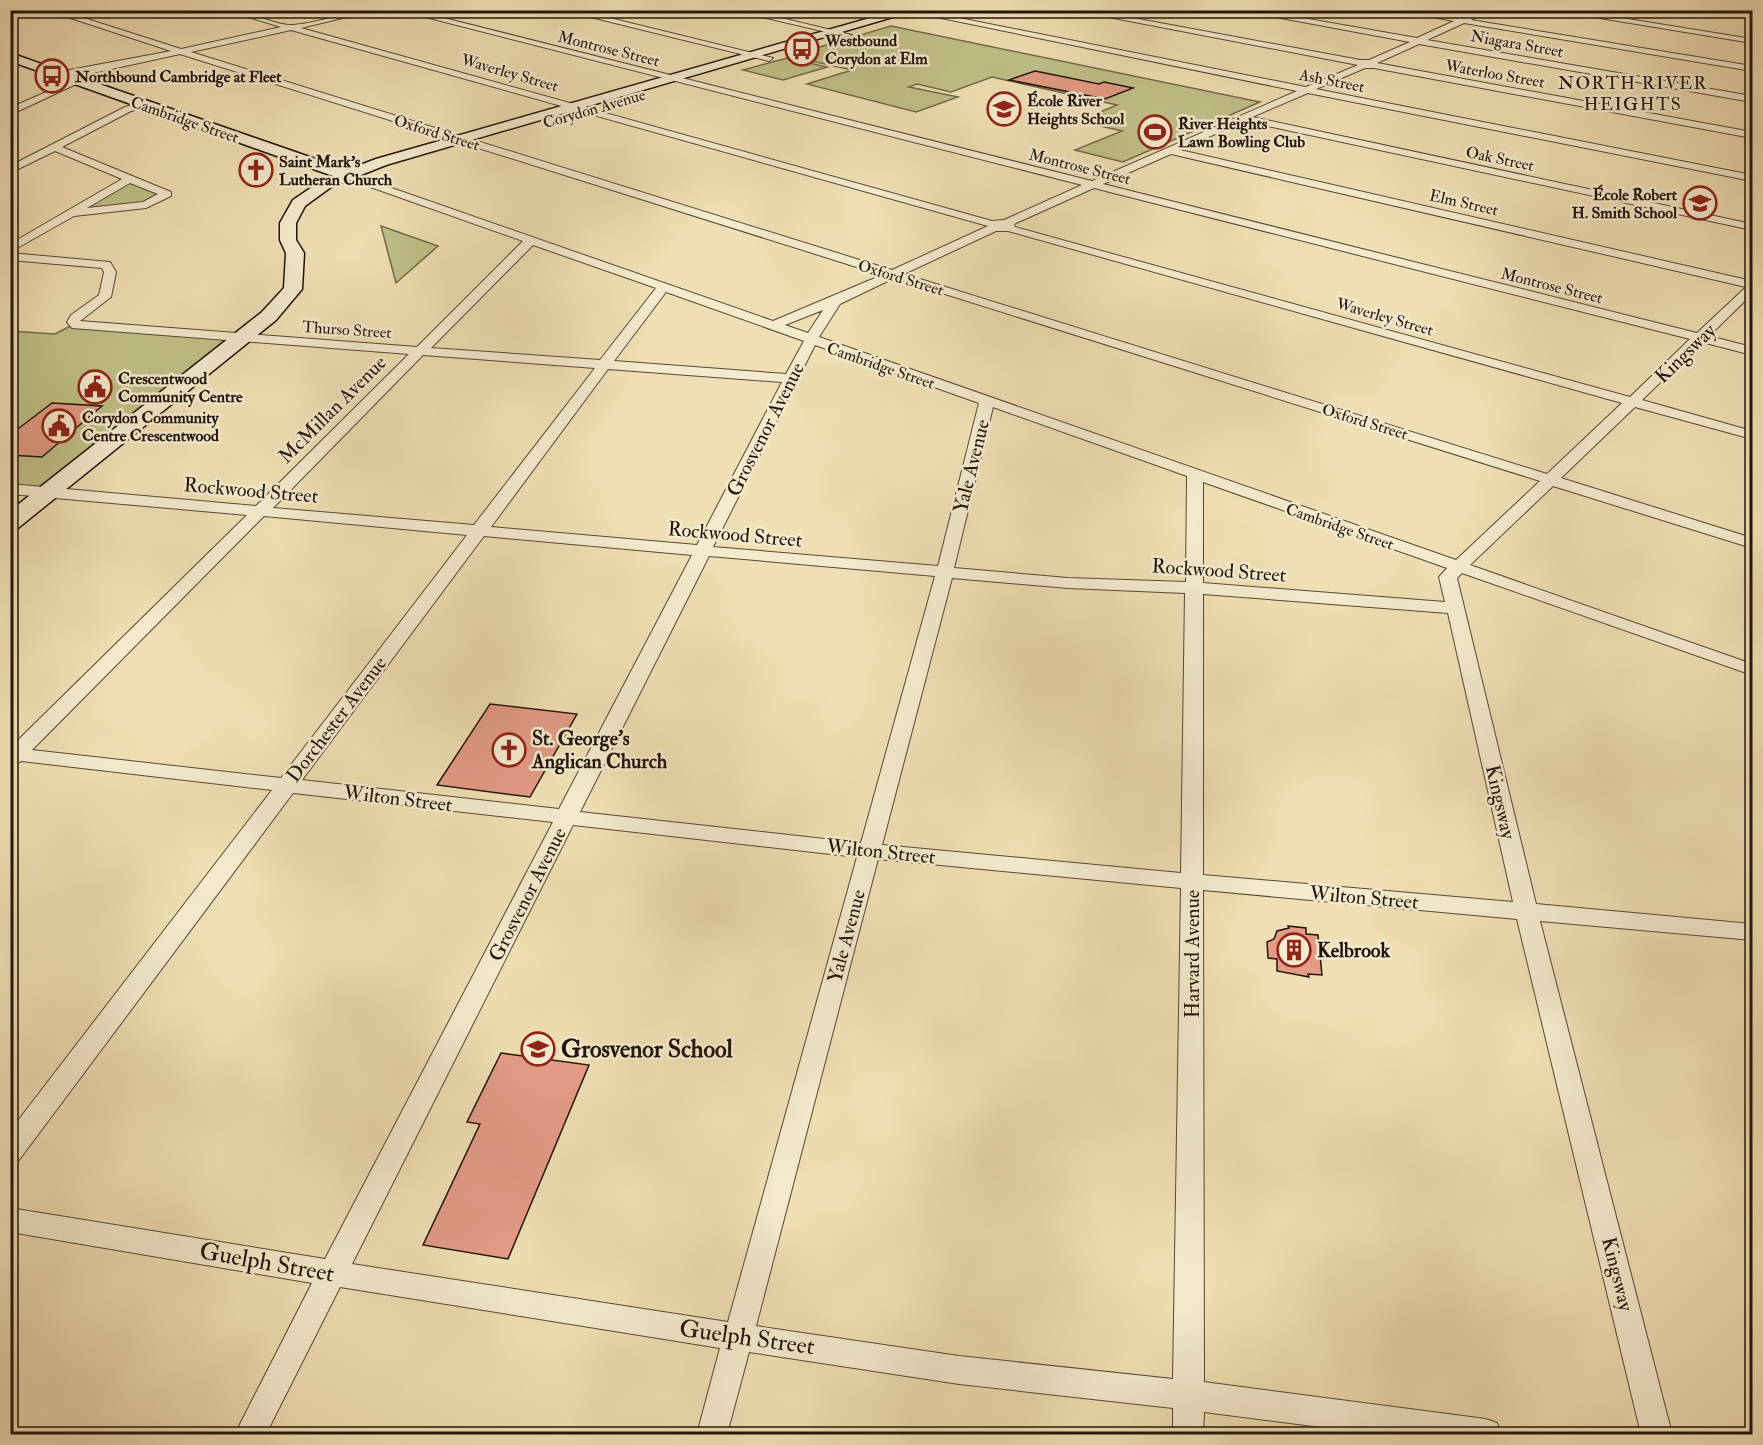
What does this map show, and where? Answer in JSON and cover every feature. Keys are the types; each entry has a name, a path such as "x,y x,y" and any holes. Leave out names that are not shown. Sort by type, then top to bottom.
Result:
{"main road":[{"name":"Corydon Avenue","path":"307,221 317,203 329,193 351,177 381,162 467,141 916,11"},
{"name":"Cambridge Street","path":"10,57 351,177"},
{"name":"Corydon Avenue","path":"10,523 269,316 293,289 301,246 288,240 288,223 299,203 326,184 351,177"}],"street":[{"name":"Oxford Street","path":"49,10 1752,543"},
{"name":"Waverley Street","path":"228,10 1752,435"},
{"path":"59,75 373,10"},
{"name":"Montrose Street","path":"401,10 1752,351"},
{"path":"565,10 763,56"},
{"path":"735,10 842,33"},
{"name":"Waterloo Street","path":"1075,10 1752,135"},
{"name":"Niagara Street","path":"1241,10 1752,99"},
{"path":"1399,10 1752,68"},
{"path":"771,326 836,301 1092,184 1486,10"},
{"path":"1554,10 1752,41"},
{"path":"1708,10 1752,17"},
{"name":"Ash Street","path":"916,11 1752,178"},
{"path":"10,112 106,67"},
{"path":"10,170 128,110 145,105"},
{"name":"Oak Street","path":"1242,118 1752,227"},
{"path":"54,147 167,194 146,206 73,213"},
{"name":"Elm Street","path":"1168,150 1752,286"},
{"name":"Cambridge Street","path":"351,177 771,326 807,346"},
{"path":"10,249 129,179"},
{"name":"McMillan Avenue","path":"13,756 530,241"},
{"name":"Thurso Street","path":"10,256 106,265 110,272 105,297 76,318 74,324 792,379"},
{"name":"Kingsway","path":"1657,1434 1527,913 1448,577 1701,338 1752,286"},
{"name":"Dorchester Avenue","path":"10,1152 663,287"},
{"name":"Grosvenor Avenue","path":"250,1434 807,346 836,301"},
{"name":"Grosvenor Avenue","path":"807,346 837,349"},
{"name":"Cambridge Street","path":"837,349 1458,567 1750,674"},
{"name":"Yale Avenue","path":"712,1434 945,572 987,402"},
{"name":"Harvard Avenue","path":"1188,1434 1195,474"},
{"name":"Rockwood Street","path":"10,489 1068,583 1195,588 1456,608"},
{"name":"Wilton Street","path":"13,756 287,784 869,850 1192,882 1752,932"},
{"name":"Guelph Street","path":"10,1220 531,1306 959,1370 1188,1395 1486,1434"}],"shaded area":[{"path":"891,26 1260,102 1123,162 1075,150 1122,131 1079,121 1117,105 992,77 951,92 917,84 909,87 958,97 916,112 807,84 852,70 789,56"},
{"path":"787,58 827,67 783,80 743,70"},
{"path":"129,179 167,194 146,205 73,213"},
{"path":"381,226 438,246 396,283"},
{"name":"Crescentwood Community Centre","path":"74,324 241,338 48,493 11,489 10,331 55,334"}],"building":[{"path":"1035,71 1099,84 1104,82 1133,88 1105,99 1009,80"},
{"name":"Corydon Community Centre Crescentwood","path":"52,403 102,406 42,457 10,455 10,435"},
{"name":"St. George's Anglican Church","path":"490,704 577,714 530,797 437,785"},
{"name":"Kelbrook","path":"1288,926 1306,928 1306,934 1318,935 1322,975 1308,974 1309,977 1277,971 1277,959 1268,958 1267,942 1274,939 1277,931 1289,928"},
{"name":"Grosvenor School","path":"501,1053 589,1065 508,1259 423,1245 480,1124 467,1122"}],"place":[{"name":"Westbound Corydon at Elm","path":"802,49"},
{"name":"Northbound Cambridge at Fleet","path":"52,76"},
{"name":"École River Heights School","path":"1004,109"},
{"name":"River Heights Lawn Bowling Club","path":"1155,132"},
{"name":"Saint Mark's Lutheran Church","path":"256,170"},
{"name":"École Robert H. Smith School","path":"1700,203"},
{"name":"Crescentwood Community Centre","path":"95,387"},
{"name":"Corydon Community Centre Crescentwood","path":"59,426"},
{"name":"St. George's Anglican Church","path":"509,750"},
{"name":"Kelbrook","path":"1294,950"},
{"name":"Grosvenor School","path":"538,1049"}],"district":[{"name":"NORTH RIVER HEIGHTS","path":"1633,94"}]}
